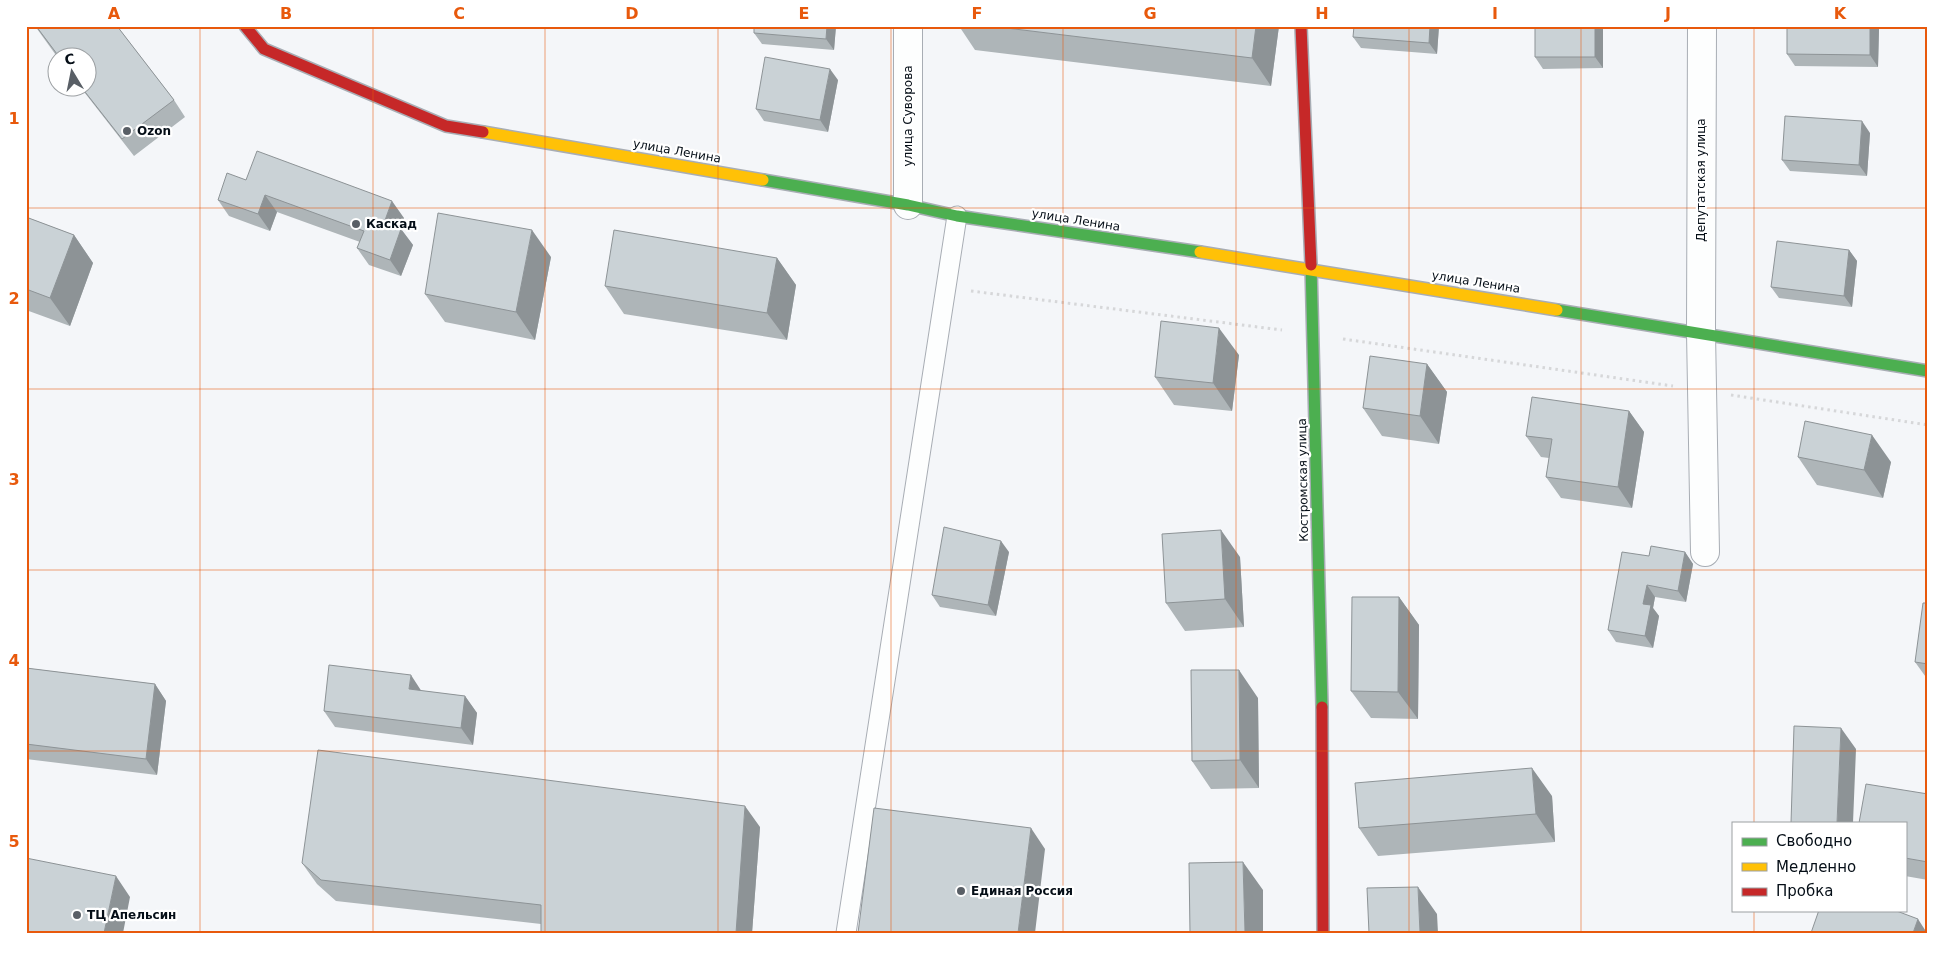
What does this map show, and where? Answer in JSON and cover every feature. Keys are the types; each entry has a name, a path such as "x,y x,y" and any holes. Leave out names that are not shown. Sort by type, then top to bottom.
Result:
{"street":[{"name":"улица Ленина","path":"245,26 264,49 446,126 908,205 956,216 1312,269 1928,371"},
{"name":"улица Суворова","path":"908,26 908,205"},
{"name":"Костромская улица","path":"1301,26 1312,269 1324,772 1322,933"},
{"name":"Депутатская улица","path":"1702,26 1701,333 1705,552"}],"lane":[{"path":"846,933 956,216"}],"path":[{"path":"946,287 1313,334 1702,390 1928,425"}],"building":[{"path":"36,26 117,26 174,100 122,139 90,98 98,98 98,48 52,48"},
{"path":"754,26 827,26 826,39 754,33"},
{"path":"990,26 1256,26 1252,58"},
{"path":"1354,26 1430,26 1429,43 1353,37"},
{"path":"1535,26 1595,26 1595,57 1535,57"},
{"path":"1787,26 1870,26 1870,55 1787,54"},
{"path":"765,57 830,69 820,120 756,109"},
{"path":"1785,116 1862,121 1859,165 1782,160"},
{"name":"Каскад","path":"257,151 392,201 384,223 401,229 390,260 357,248 364,231 265,195 258,214 218,200 227,173 246,180"},
{"path":"438,213 532,230 516,312 425,294"},
{"path":"26,217 74,235 50,298 26,289"},
{"path":"614,230 777,258 767,313 605,286"},
{"path":"1777,241 1849,250 1844,296 1771,287"},
{"path":"1161,321 1219,328 1213,383 1155,377"},
{"path":"1370,356 1427,364 1420,416 1363,408"},
{"path":"1532,397 1629,411 1618,487 1546,477 1552,439 1526,436"},
{"path":"1805,421 1872,435 1864,470 1798,457"},
{"path":"944,527 1001,541 988,605 932,595"},
{"path":"1221,530 1225,599 1166,603 1162,534"},
{"path":"1651,546 1685,552 1678,591 1647,585 1643,604 1651,605 1645,636 1608,630 1622,552 1649,556"},
{"path":"1352,597 1399,597 1398,692 1351,691"},
{"path":"1923,603 1928,603 1928,664 1915,662"},
{"path":"329,665 411,675 409,689 465,696 461,728 324,711"},
{"path":"26,668 155,684 146,759 26,744"},
{"path":"1191,670 1239,670 1240,760 1192,761"},
{"path":"1794,726 1841,728 1837,822 1791,822"},
{"path":"318,750 745,806 736,933 541,933 541,905 321,880 302,863"},
{"path":"1532,768 1536,814 1359,828 1355,783"},
{"path":"1866,784 1928,794 1928,862 1906,858 1906,822 1859,822"},
{"name":"Единая Россия","path":"874,808 1031,828 1018,933 858,933"},
{"name":"ТЦ Апельсин","path":"26,858 116,876 104,933 26,933"},
{"path":"1243,862 1245,933 1190,933 1189,863"},
{"path":"1418,887 1420,933 1369,933 1367,888"},
{"path":"1818,912 1899,912 1918,919 1913,933 1811,933"}],"traffic: fast":[{"path":"763,180 908,205 957,216 1200,252"},
{"path":"1311,265 1322,707"},
{"path":"1557,310 1928,371"}],"traffic: slow":[{"path":"483,132 763,180"},
{"path":"1200,252 1557,310"}],"traffic: jam":[{"path":"245,26 264,49 446,126 483,132"},
{"path":"1301,26 1311,265"},
{"path":"1322,707 1323,933"}],"place":[{"name":"Ozon","path":"127,131"},
{"name":"Каскад","path":"356,224"},
{"name":"Единая Россия","path":"961,891"},
{"name":"ТЦ Апельсин","path":"77,915"}]}
